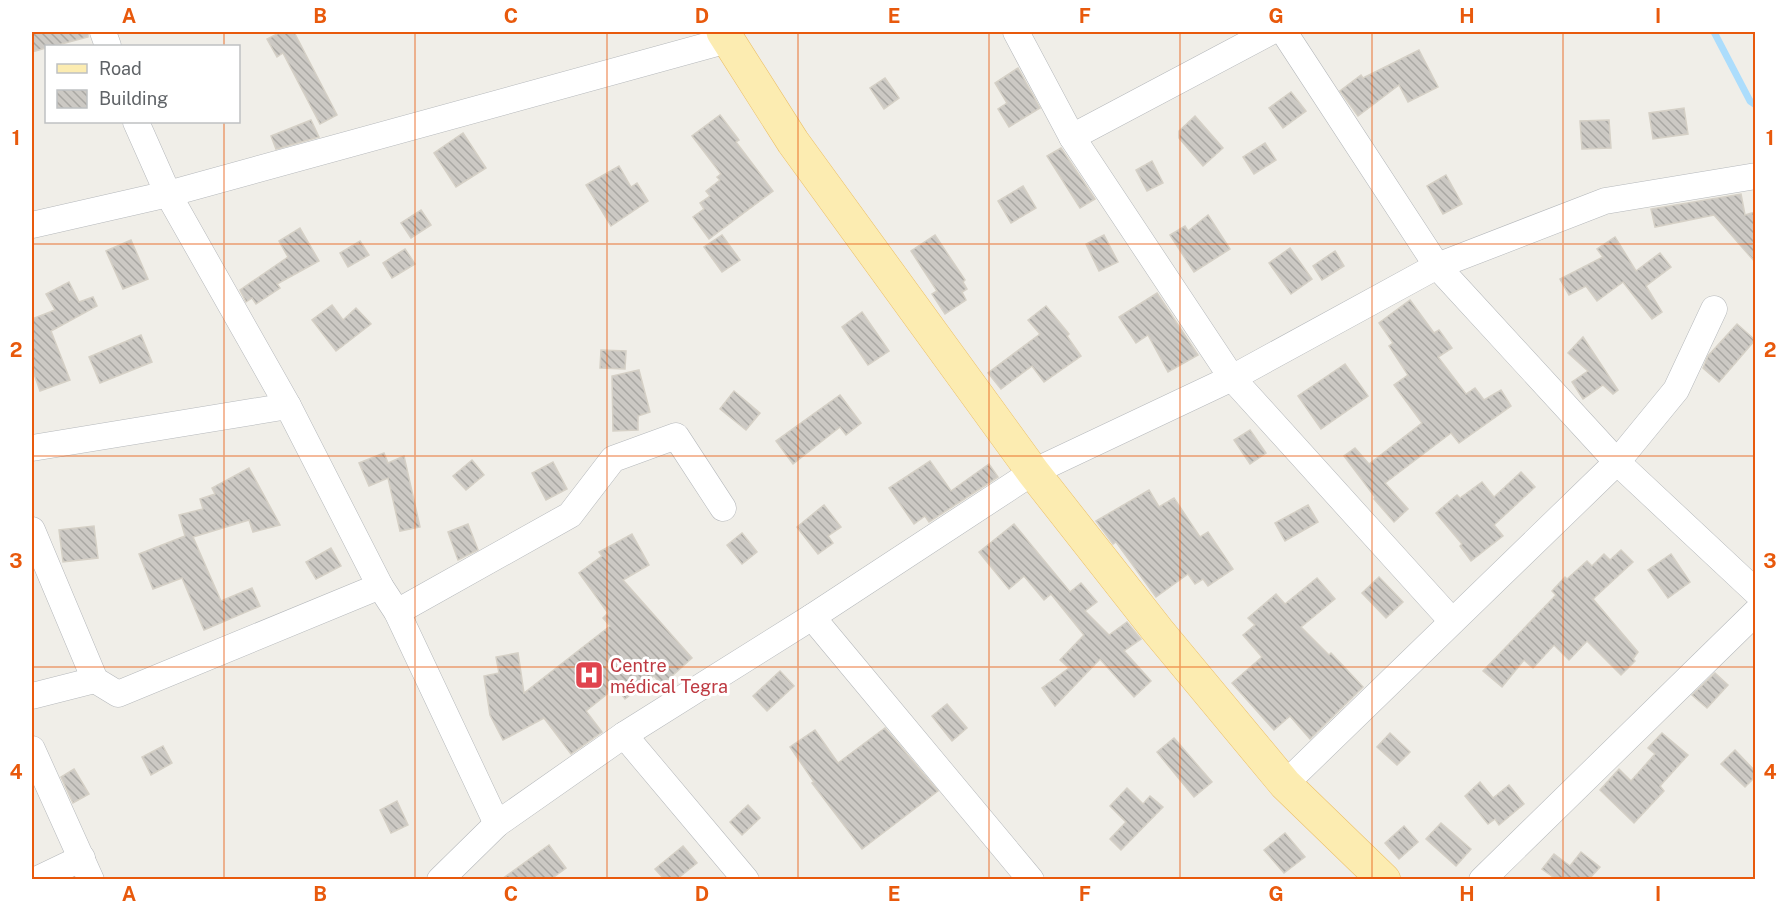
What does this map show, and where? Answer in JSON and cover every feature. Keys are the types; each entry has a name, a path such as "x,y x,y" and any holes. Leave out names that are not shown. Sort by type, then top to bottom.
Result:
{"main road":[{"path":"726,36 793,142 1034,472 1158,631 1284,784 1384,879"}],"street":[{"path":"1016,32 1072,137 1232,378 1452,621"},
{"path":"1072,137 1270,32"},
{"path":"1284,32 1437,266 1617,462 1755,592"},
{"path":"32,225 168,194 726,36"},
{"path":"136,123 168,194 288,406 381,586 397,612 497,824"},
{"path":"442,879 497,824 624,735 812,617 1034,472 1232,378 1437,266 1605,201 1755,176"},
{"path":"1284,784 1617,462 1676,390 1714,309"},
{"path":"32,448 288,406"},
{"path":"397,612 570,516 614,459 676,436 723,508"},
{"path":"32,530 95,680 118,694 381,586"},
{"path":"1482,879 1755,612"},
{"path":"812,617 1031,879"},
{"path":"32,696 95,680"},
{"path":"624,735 746,879"},
{"path":"32,749 86,869 36,879"}],"building":[{"path":"32,32 88,32 88,37 58,45 45,45 45,48 32,52"},
{"path":"281,32 294,32 337,115 320,124 283,53 277,57 267,39"},
{"path":"1419,50 1438,87 1408,102 1399,85 1358,116 1340,91 1361,75 1363,78"},
{"path":"1018,68 1040,108 1009,127 998,109 1007,103 995,83"},
{"path":"885,78 899,98 884,109 870,88"},
{"path":"1291,92 1306,111 1283,128 1269,108"},
{"path":"1684,108 1688,134 1653,139 1649,113"},
{"path":"720,115 739,140 736,142 773,191 709,239 693,217 704,209 700,203 710,196 706,191 720,180 717,177 721,174 692,136"},
{"path":"1195,116 1223,148 1203,166 1179,138 1179,131"},
{"path":"311,120 319,137 276,149 271,136"},
{"path":"1609,120 1611,148 1582,149 1580,121"},
{"path":"463,133 486,168 456,187 434,153"},
{"path":"1265,143 1276,160 1254,174 1243,157"},
{"path":"1061,148 1095,199 1080,208 1047,156"},
{"path":"1152,161 1163,183 1147,191 1136,170"},
{"path":"619,166 631,187 637,183 648,201 611,226 586,185"},
{"path":"1446,175 1462,204 1443,214 1427,186"},
{"path":"1023,186 1036,208 1011,223 998,201"},
{"path":"1741,194 1745,215 1755,212 1755,262 1714,215 1655,227 1651,209"},
{"path":"421,210 431,225 411,238 401,223"},
{"path":"1208,215 1230,249 1194,272 1170,235 1185,226 1188,231"},
{"path":"300,228 319,261 277,284 280,288 256,304 252,298 246,302 240,290 288,257 279,241"},
{"path":"722,235 740,260 722,272 704,247"},
{"path":"935,235 965,280 963,282 967,289 962,292 966,300 945,314 932,294 937,291 911,251"},
{"path":"1104,235 1118,262 1099,271 1086,244"},
{"path":"1615,237 1636,271 1660,253 1671,267 1646,286 1662,312 1652,319 1623,282 1597,301 1586,286 1569,295 1560,279 1603,257 1597,249"},
{"path":"131,240 148,279 123,289 106,251"},
{"path":"360,241 369,255 348,267 340,253"},
{"path":"1290,248 1312,279 1291,294 1269,263"},
{"path":"405,249 415,264 392,278 383,263"},
{"path":"1335,251 1344,266 1322,280 1313,266"},
{"path":"69,282 79,302 93,297 97,306 51,331 70,380 40,391 32,368 32,319 55,310 46,294"},
{"path":"1157,293 1198,355 1168,372 1148,335 1136,343 1119,317"},
{"path":"1410,300 1434,333 1439,330 1452,348 1438,357 1466,394 1475,388 1484,400 1501,390 1511,406 1459,443 1451,433 1385,483 1408,509 1394,522 1374,499 1375,497 1344,456 1355,448 1369,464 1422,423 1394,385 1408,375 1389,346 1393,343 1379,323"},
{"path":"332,305 343,320 356,308 371,324 336,351 312,320"},
{"path":"1046,306 1069,334 1067,336 1081,356 1044,382 1032,366 1001,389 988,373 1040,334 1028,320"},
{"path":"862,312 889,351 868,365 842,327"},
{"path":"1737,324 1755,340 1719,382 1703,368 1708,356"},
{"path":"141,335 152,362 100,383 89,357"},
{"path":"1583,337 1618,390 1613,394 1603,385 1583,399 1572,382 1588,371 1568,353"},
{"path":"601,350 626,351 625,369 600,368"},
{"path":"1345,364 1368,396 1321,429 1298,396"},
{"path":"639,370 650,412 638,416 638,430 613,431 612,376"},
{"path":"734,391 760,413 746,430 720,409"},
{"path":"840,395 861,423 846,435 840,427 793,464 776,441"},
{"path":"1250,430 1266,453 1250,464 1234,440"},
{"path":"384,453 388,463 404,456 420,527 400,531 388,478 369,486 359,463"},
{"path":"472,460 484,475 466,490 453,476"},
{"path":"930,461 951,491 989,464 998,477 929,522 925,516 914,524 889,488"},
{"path":"553,462 567,489 546,500 532,473"},
{"path":"249,468 280,525 253,532 249,520 193,537 221,601 252,588 260,606 204,630 182,578 153,589 139,554 185,536 179,515 203,509 200,499 215,494 212,488"},
{"path":"1521,472 1535,487 1494,525 1503,536 1471,561 1460,546 1462,544 1436,513 1457,495 1460,498 1482,482 1494,497"},
{"path":"1149,490 1159,507 1174,498 1200,537 1208,532 1233,569 1208,586 1203,579 1195,584 1188,574 1156,597 1116,542 1113,544 1096,521"},
{"path":"824,505 841,527 828,536 833,543 818,554 797,527"},
{"path":"1308,505 1318,522 1285,541 1275,523"},
{"path":"468,524 478,550 458,560 448,532"},
{"path":"1014,524 1070,592 1081,583 1097,602 1085,611 1109,635 1127,622 1141,639 1124,651 1151,681 1134,697 1100,659 1055,706 1042,688 1069,668 1060,660 1084,635 1051,594 1044,600 1024,576 1009,589 979,552"},
{"path":"94,526 98,558 63,562 59,530"},
{"path":"742,533 757,552 742,564 727,545"},
{"path":"632,534 649,565 623,580 692,658 662,685 654,676 625,699 616,687 586,711 602,732 571,754 544,718 503,740 490,715 484,676 499,673 496,657 518,653 524,693 610,626 603,618 608,613 579,573 602,556 599,552"},
{"path":"331,548 341,566 316,579 306,562"},
{"path":"1621,550 1633,562 1593,599 1638,652 1633,659 1635,661 1621,675 1587,641 1569,660 1554,645 1533,668 1524,660 1502,687 1483,671 1556,595 1552,591 1565,577 1567,579 1587,561 1592,566 1604,554 1610,560"},
{"path":"1671,554 1690,582 1668,598 1648,570"},
{"path":"1379,577 1403,602 1386,618 1362,593"},
{"path":"1317,578 1335,599 1301,627 1329,655 1331,653 1363,687 1310,739 1290,716 1274,730 1232,683 1262,657 1243,635 1255,625 1248,618 1276,594 1285,604"},
{"path":"780,671 794,686 767,711 753,696"},
{"path":"1715,673 1728,685 1707,708 1692,695"},
{"path":"947,704 967,728 952,741 932,716"},
{"path":"885,728 938,791 862,849 812,783 814,782 790,747 815,730 838,763"},
{"path":"1390,733 1410,752 1397,765 1377,747"},
{"path":"1662,733 1688,755 1660,786 1664,791 1634,823 1600,790 1619,769 1631,781 1655,754 1648,748"},
{"path":"1174,738 1212,782 1194,797 1157,752"},
{"path":"163,746 172,763 151,775 142,757"},
{"path":"1735,750 1755,771 1755,777 1745,787 1721,764"},
{"path":"74,769 89,794 73,803 61,777"},
{"path":"1480,782 1493,798 1509,785 1524,804 1499,825 1495,819 1488,824 1465,796"},
{"path":"1127,788 1143,804 1150,796 1163,807 1121,850 1110,839 1126,822 1110,806"},
{"path":"397,801 408,825 391,833 380,810"},
{"path":"748,805 760,818 742,835 730,822"},
{"path":"1441,823 1471,849 1456,866 1426,839"},
{"path":"1404,826 1418,842 1399,859 1385,843"},
{"path":"1285,833 1305,857 1284,873 1264,850"},
{"path":"549,845 566,868 551,879 502,879"},
{"path":"683,846 697,863 677,879 664,879 655,869"},
{"path":"1581,852 1600,867 1589,879 1556,879 1542,869 1554,854 1570,866"}],"waterway":[{"path":"1714,32 1750,101 1756,105"}],"place":[{"name":"Centre médical Tegra","path":"589,675"}]}
